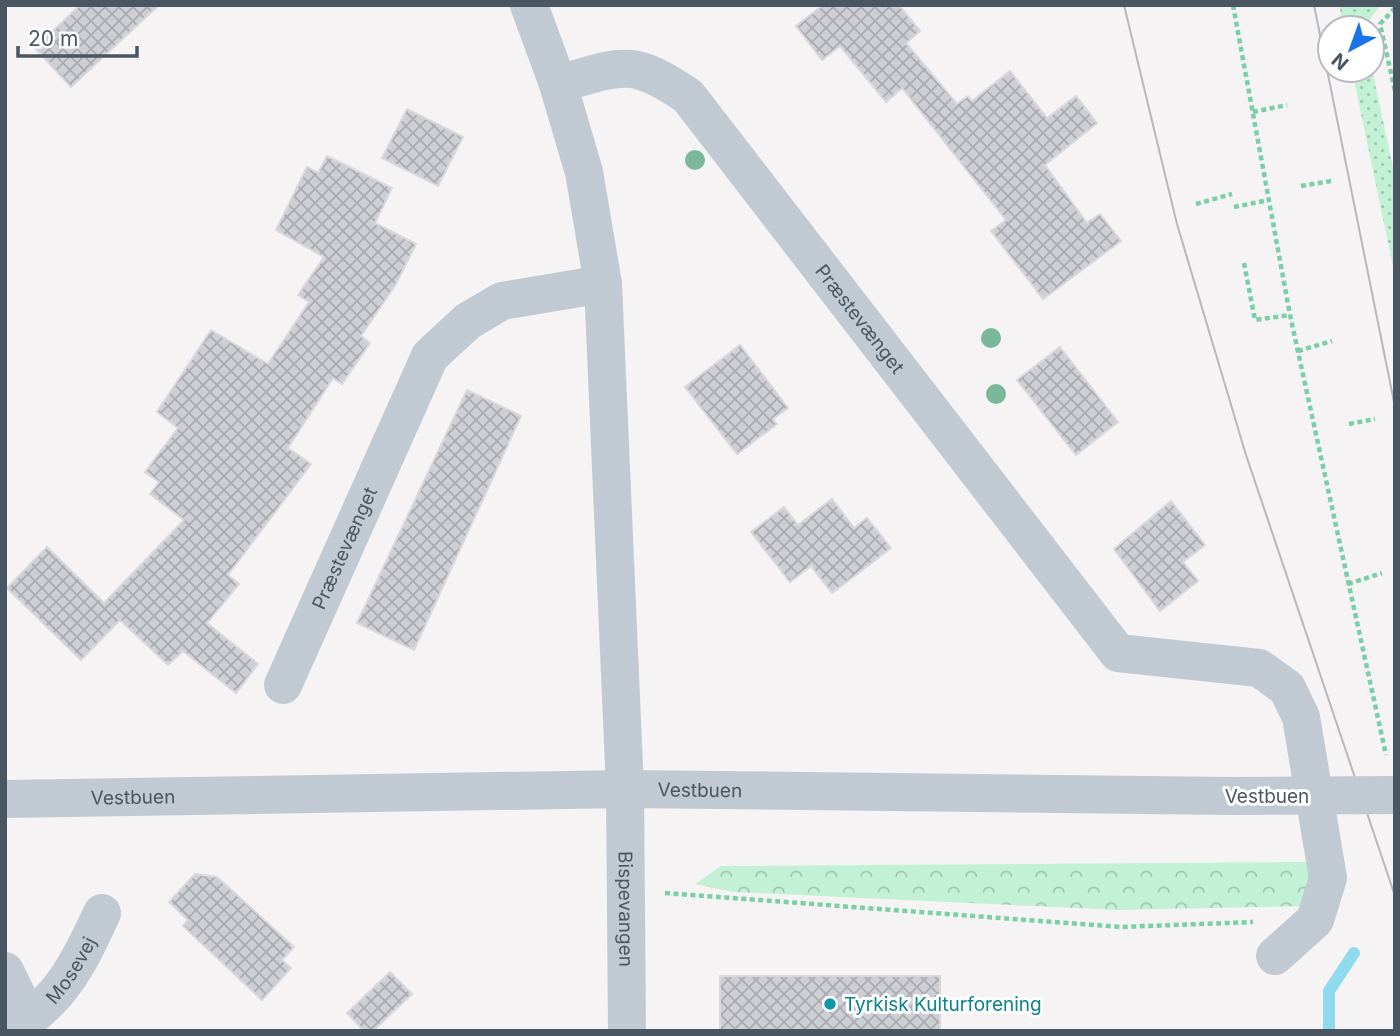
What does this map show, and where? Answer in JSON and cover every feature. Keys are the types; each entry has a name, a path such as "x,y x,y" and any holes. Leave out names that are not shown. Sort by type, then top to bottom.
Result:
{"street":[{"path":"529,5 558,84 584,172 603,284 625,789"},
{"name":"Præstevænget","path":"558,84 620,66 656,74 688,96 1118,653 1259,668 1287,688 1301,717 1328,878 1315,920"},
{"name":"Præstevænget","path":"283,685 430,356 468,321 502,301 603,284"},
{"name":"Vestbuen","path":"5,799 625,789 1232,796 1392,780"},
{"name":"Bispevangen","path":"625,789 627,1031"},
{"name":"Mosevej","path":"18,1026 75,972 102,913"},
{"path":"1275,956 1315,920"},
{"name":"Mosevej","path":"5,971 18,1026"}],"path":[{"path":"1233,5 1290,315 1392,780"},
{"path":"1395,8 1380,24 1395,91"},
{"path":"1252,112 1287,105"},
{"path":"1301,186 1331,181"},
{"path":"1196,204 1232,194"},
{"path":"1234,207 1269,200"},
{"path":"1244,262 1255,320 1290,315"},
{"path":"1298,351 1332,341"},
{"path":"1349,424 1376,419"},
{"path":"1348,584 1382,573"},
{"path":"626,891 1121,927 1315,920"}],"green space":[{"path":"1339,5 1381,5 1374,14 1341,14"},
{"path":"1355,84 1375,84 1395,177 1395,276"},
{"path":"1316,862 1306,906 1118,910 733,892 695,884 721,866"}],"building":[{"path":"80,5 159,5 71,87 35,48"},
{"path":"823,5 899,5 920,31 906,43 957,104 968,96 972,101 1010,71 1047,118 1076,96 1097,123 1045,165 1087,223 1100,214 1121,241 1043,299 991,231 1006,220 902,88 886,102 840,46 822,60 796,26"},
{"path":"407,109 463,137 438,186 382,158"},
{"path":"327,156 392,188 375,223 416,244 396,284 361,336 370,343 342,384 333,378 288,448 311,464 228,575 239,584 207,623 258,664 236,693 183,651 168,665 120,620 81,660 7,588 47,547 104,603 184,520 150,494 159,482 145,472 178,428 157,412 211,330 268,364 309,302 298,295 324,257 276,230 307,167 318,173"},
{"path":"740,345 788,408 773,419 777,424 737,454 685,387"},
{"path":"1060,347 1118,422 1076,455 1017,380"},
{"path":"467,390 521,416 414,650 357,623"},
{"path":"832,499 854,528 867,518 891,548 832,593 811,566 790,582 751,532 784,507 798,525"},
{"path":"1171,501 1205,545 1183,562 1198,581 1160,611 1114,549"},
{"path":"195,874 217,877 294,947 282,960 291,968 262,1000 183,926 188,920 169,902"},
{"path":"390,972 412,994 373,1031 364,1031 347,1013"},
{"name":"Tyrkisk Kulturforening","path":"720,976 940,976 940,1031 720,1031"}],"waterway":[{"path":"1329,1031 1329,991 1354,953"}],"tram line":[{"path":"1124,5 1177,224 1246,455 1395,896"},
{"path":"1314,5 1395,407"}],"place":[{"name":"Tyrkisk Kulturforening","path":"830,1004"}]}
